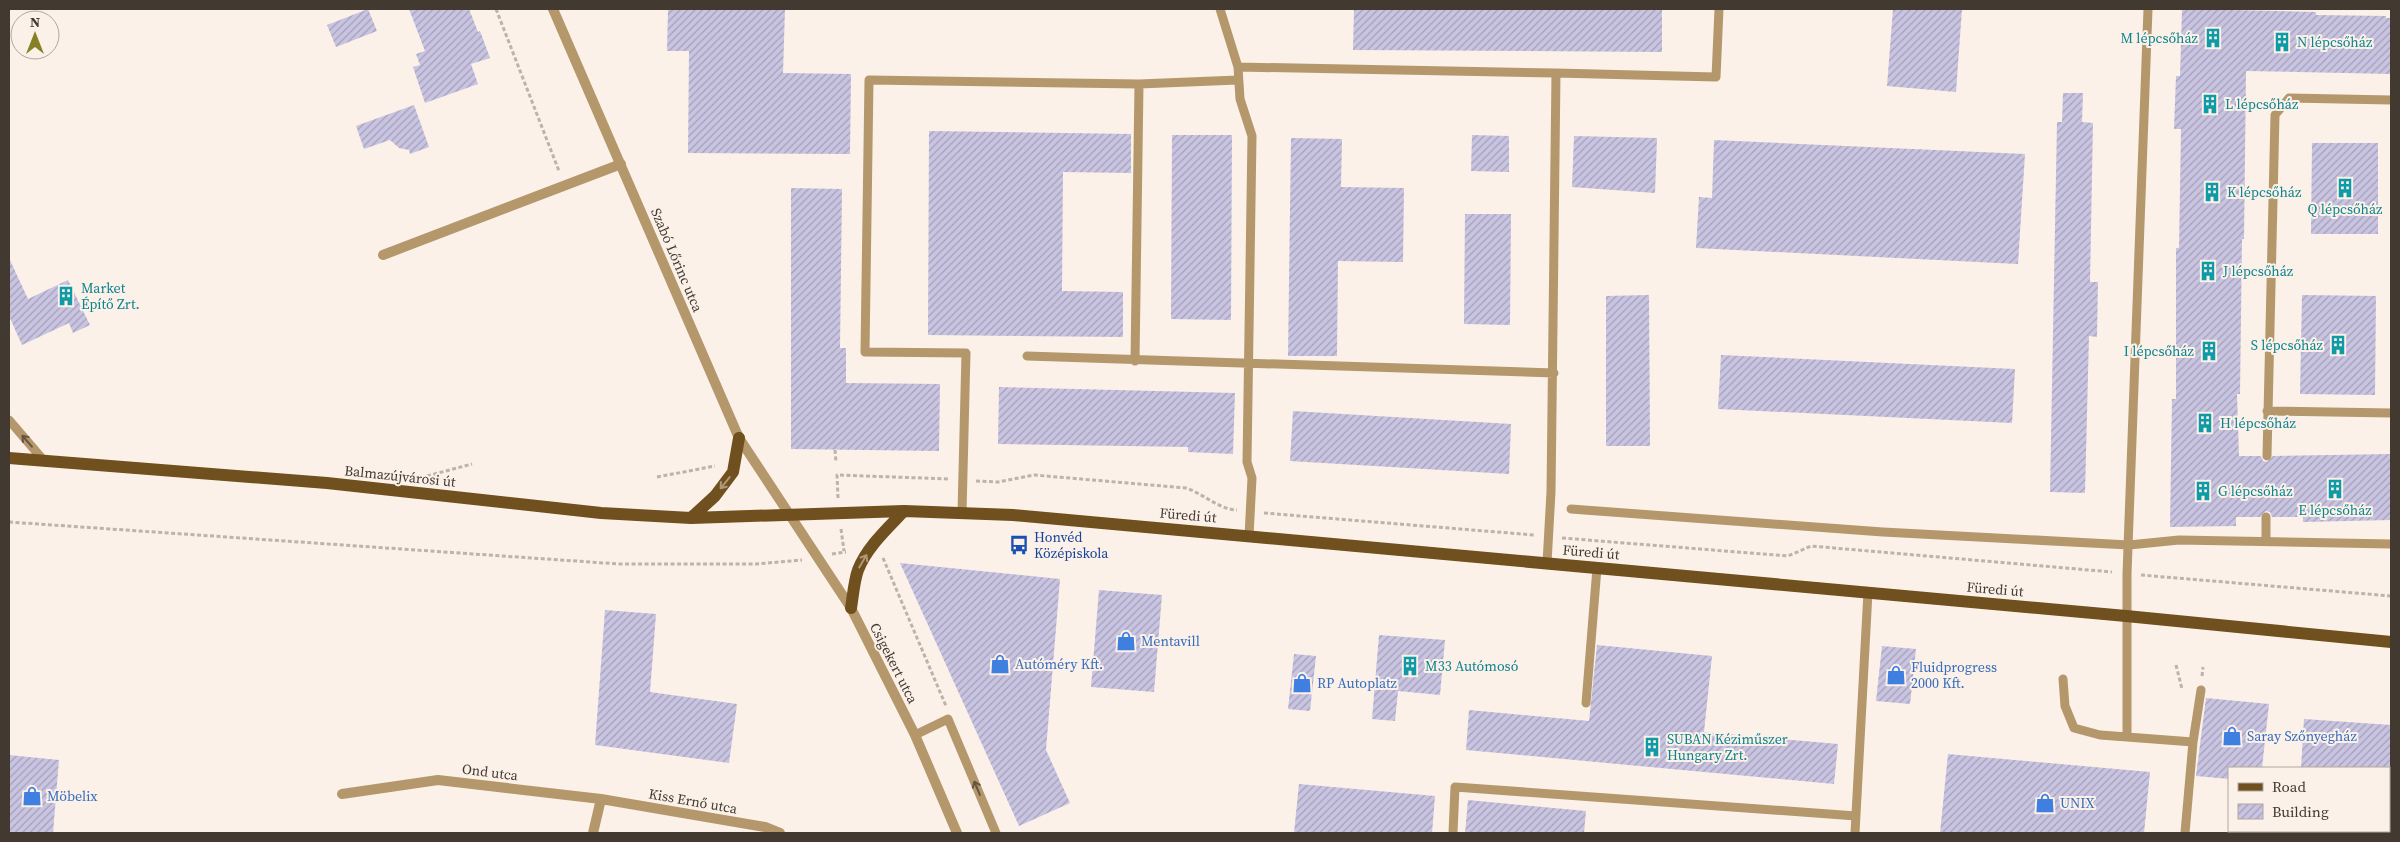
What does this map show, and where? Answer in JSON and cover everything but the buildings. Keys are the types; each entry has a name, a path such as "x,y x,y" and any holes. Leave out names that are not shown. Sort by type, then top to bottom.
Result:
{"main road":[{"path":"691,518 715,496 733,472 739,438"},
{"name":"Balmazújvárosi út","path":"9,458 327,483 601,512 691,518 788,515"},
{"path":"851,608 858,571 865,558 881,536 904,511"},
{"name":"Füredi út","path":"788,515 904,511 1012,515 1868,592 2391,642"}],"street":[{"name":"Szabó Lőrinc utca","path":"553,9 739,438 788,515"},
{"path":"383,255 621,164"},
{"name":"Csigekert utca","path":"788,515 851,608 915,735 957,833"},
{"name":"Ond utca","path":"342,794 438,780 601,799"},
{"path":"592,833 601,799"},
{"name":"Kiss Ernő utca","path":"601,799 765,827 780,833"}],"lane":[{"path":"1220,9 1238,67 1240,99 1252,136 1247,462 1252,478 1249,536"},
{"path":"1238,67 1716,77 1719,9"},
{"path":"2127,737 2126,616 2148,9"},
{"path":"1547,563 1554,373 1556,73"},
{"path":"962,513 966,353 865,352 869,80 1139,84 1238,80"},
{"path":"1135,361 1139,84"},
{"path":"2267,456 2275,115 2289,98 2391,100"},
{"path":"1027,356 1249,365 1554,373"},
{"path":"2267,410 2391,413"},
{"path":"9,420 45,462"},
{"path":"1571,509 1883,532 2129,545 2179,540 2391,544"},
{"path":"2266,517 2266,541"},
{"path":"1586,703 1597,568"},
{"path":"1855,833 1868,592"},
{"path":"2063,679 2065,706 2074,728 2100,735 2193,742"},
{"path":"2185,833 2193,742 2201,690"},
{"path":"915,735 948,719 996,833"},
{"path":"1452,833 1454,787 1856,816"}],"path":[{"path":"496,9 564,186"},
{"path":"835,450 836,462"},
{"path":"657,477 715,466"},
{"path":"844,551 839,514 837,475 998,482 1034,475 1186,488 1201,492 1226,509 1250,512 1788,556 1811,546 2391,596"},
{"path":"9,522 619,564 756,564 817,558 844,551 865,558 885,558 950,714"},
{"path":"2176,665 2182,689"}],"place":[{"name":"M lépcsőház","path":"2213,38"},
{"name":"N lépcsőház","path":"2282,42"},
{"name":"L lépcsőház","path":"2210,104"},
{"name":"Q lépcsőház","path":"2345,188"},
{"name":"K lépcsőház","path":"2212,192"},
{"name":"J lépcsőház","path":"2208,271"},
{"name":"Market Építő Zrt.","path":"66,296"},
{"name":"S lépcsőház","path":"2338,345"},
{"name":"I lépcsőház","path":"2209,351"},
{"name":"H lépcsőház","path":"2205,423"},
{"name":"E lépcsőház","path":"2335,489"},
{"name":"G lépcsőház","path":"2203,491"},
{"name":"Honvéd Középiskola","path":"1019,545"},
{"name":"Mentavill","path":"1126,641"},
{"name":"Autóméry Kft.","path":"1000,664"},
{"name":"M33 Autómosó","path":"1410,666"},
{"name":"Fluidprogress 2000 Kft.","path":"1896,675"},
{"name":"RP Autoplatz","path":"1302,683"},
{"name":"Saray Szőnyegház","path":"2232,736"},
{"name":"SUBAN Kéziműszer Hungary Zrt.","path":"1652,747"},
{"name":"Möbelix","path":"32,796"},
{"name":"UNIX","path":"2045,803"}]}
